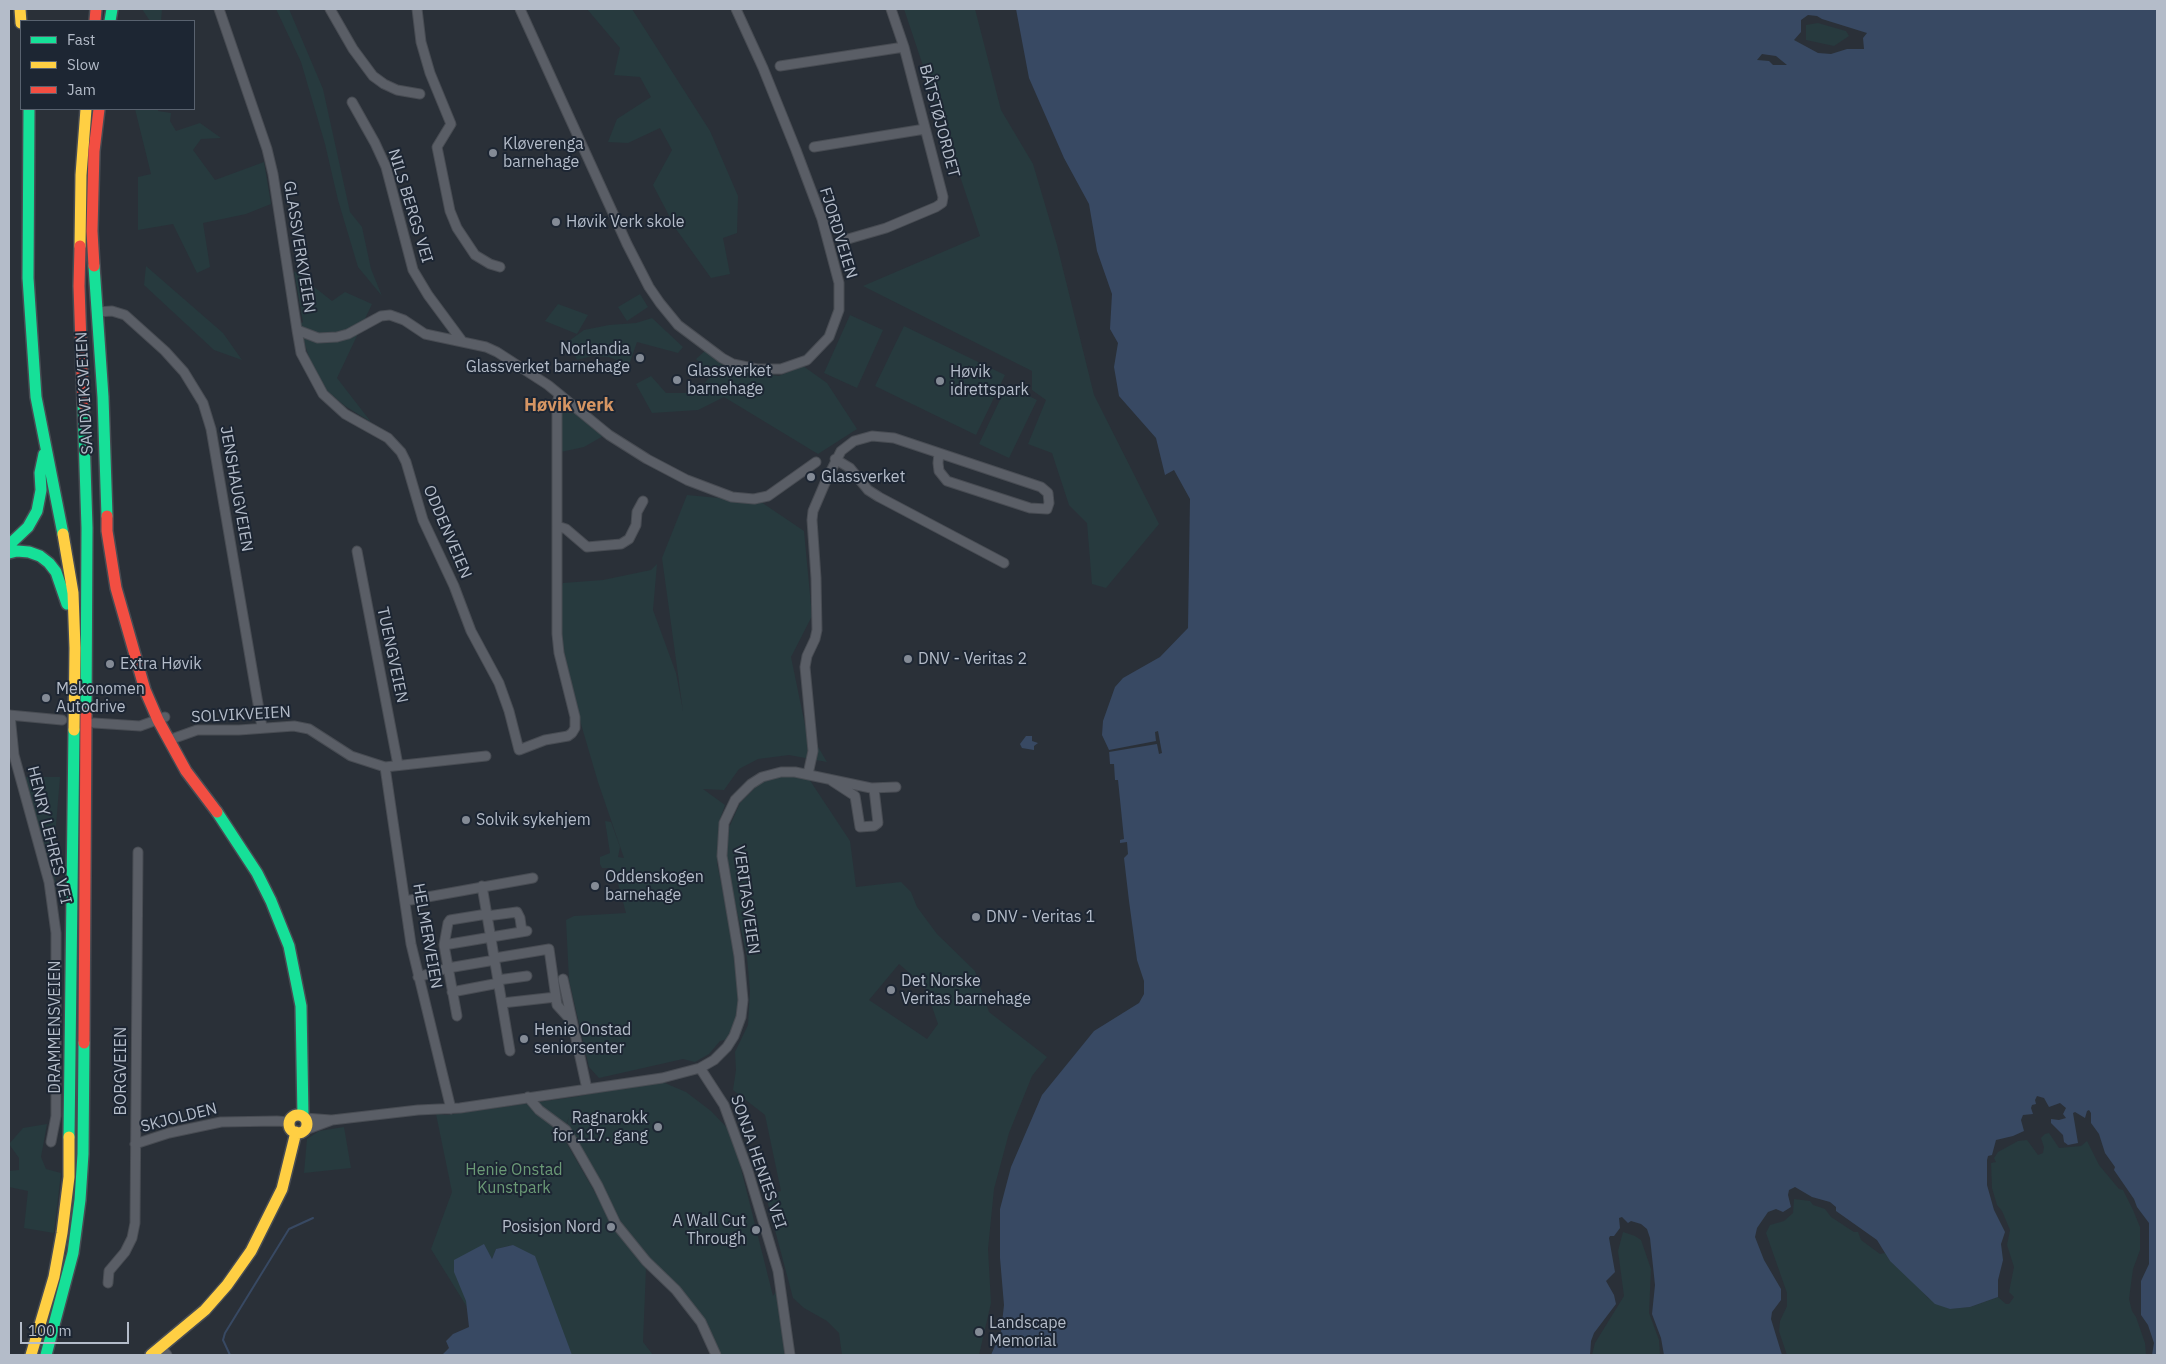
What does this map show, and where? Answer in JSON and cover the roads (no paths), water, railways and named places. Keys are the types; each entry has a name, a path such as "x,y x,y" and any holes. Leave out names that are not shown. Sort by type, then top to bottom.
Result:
{"main road":[{"path":"29,110 29,306 36,398 45,450 68,553 74,628"},
{"name":"DRAMMENSVEIEN","path":"46,1355 73,1253 82,1181 87,695 86,479 79,286 81,175 86,110"},
{"name":"SANDVIKSVEIEN","path":"99,110 92,185 92,231 103,397 109,548 122,611 145,690 162,719 186,770 197,782 257,873 280,922 289,946 298,984 302,1032 299,1122 282,1189 261,1234 236,1273 205,1310 164,1351"},
{"path":"9,544 28,527 37,511 41,490 40,473 45,450"},
{"path":"9,553 29,552 40,556 49,563 56,572 62,586 74,628"},
{"name":"DRAMMENSVEIEN","path":"31,1355 56,1269 69,1177 74,628"},
{"path":"151,1355 164,1351"}],"street":[{"name":"GLASSVERKVEIEN","path":"219,9 267,149 273,174 297,330 318,338 337,337 348,334 380,316 390,315 404,320 426,334 462,341 498,352 522,366 560,394 609,435 647,459 687,480 732,497 754,499 768,496 816,462"},
{"path":"330,9 353,49 373,76 397,90 420,94"},
{"path":"417,9 421,42 430,73 451,124 437,147 450,211 457,228 475,255 490,264 500,267"},
{"name":"FJORDVEIEN","path":"520,9 617,222 655,295 678,325 722,358 733,364 757,369 781,369 807,360 829,337 839,310 839,283 822,219 764,68 736,9"},
{"name":"BÅTSTØJORDET","path":"848,239 886,228 942,203 943,191 904,47 891,9"},
{"path":"780,66 904,47"},
{"name":"NILS BERGS VEI","path":"352,102 386,167 413,270 428,295 462,341"},
{"path":"814,147 925,130"},
{"name":"JENSHAUGVEIEN","path":"97,312 112,311 125,315 165,351 184,372 203,403 213,439 262,727"},
{"name":"ODDENVEIEN","path":"297,330 301,353 323,394 345,414 388,438 401,452 406,462 423,520 454,586 471,631 499,683 509,711 519,750 536,743 568,736 574,728 575,717 559,653 557,634 557,526"},
{"path":"560,394 556,406 557,526 566,529 587,548 621,544 628,539 636,525 637,512 643,501"},
{"path":"808,774 813,751 805,667 817,630 813,510 835,459 846,445 872,436 894,438 939,453 1041,487 1048,493 1049,503 1047,509 1030,508 947,481 939,472 939,453"},
{"path":"835,459 850,468 868,490 879,497 1004,563"},
{"name":"TUENGVEIEN","path":"356,551 398,765"},
{"path":"10,715 62,720"},
{"name":"HENRY LEHRES VEI","path":"10,715 14,755 49,882 56,933 56,1116 51,1142"},
{"path":"94,723 140,726 162,719"},
{"name":"SOLVIKVEIEN","path":"172,739 197,730 239,730 294,726 309,729 351,756 384,766 486,756"},
{"name":"HELMERVEIEN","path":"384,766 411,944 451,1109"},
{"name":"VERITASVEIEN","path":"700,1068 717,1058 730,1044 741,1016 743,1000 739,956 722,856 722,835 727,814 743,790 762,777 781,772 808,774 832,781 874,789 896,788"},
{"name":"VERITASVEIEN","path":"832,781 855,796 860,827 874,826 878,823 874,789"},
{"name":"BORGVEIEN","path":"108,1283 109,1271 125,1252 132,1238 135,1223 138,852"},
{"path":"405,900 533,878"},
{"path":"482,886 510,1051"},
{"path":"444,944 525,932 517,912 450,920 444,944 456,1016"},
{"path":"418,977 448,968 549,949 559,1008 566,1016 571,1015"},
{"path":"452,992 527,976"},
{"path":"563,980 587,1089"},
{"path":"502,1004 556,997"},
{"path":"299,1122 418,1110 451,1109 662,1078 700,1068"},
{"name":"SONJA HENIES VEI","path":"700,1068 724,1105 750,1178 778,1271 790,1355"},
{"path":"528,1097 539,1110 566,1130 598,1186 616,1224 646,1262 676,1290 701,1322 716,1355"},
{"name":"SKJOLDEN","path":"136,1144 169,1133 221,1122 277,1120 299,1122"}],"water":[{"path":"1016,9 2157,9 2157,1355 2152,1355 2154,1343 2148,1325 2141,1315 2141,1281 2149,1264 2149,1223 2114,1170 2115,1167 2105,1153 2099,1134 2091,1123 2091,1113 2089,1110 2085,1118 2075,1112 2073,1113 2078,1143 2068,1145 2064,1142 2063,1135 2051,1123 2051,1119 2059,1120 2066,1118 2063,1114 2066,1108 2060,1103 2049,1107 2044,1098 2037,1096 2036,1104 2032,1105 2031,1108 2033,1114 2023,1115 2021,1120 2024,1131 1996,1140 1992,1155 1988,1156 1987,1160 1987,1185 1994,1210 2005,1232 2001,1244 2003,1260 1998,1280 1998,1297 1970,1307 1950,1309 1935,1304 1890,1261 1877,1240 1836,1211 1836,1207 1830,1202 1812,1197 1795,1187 1789,1190 1788,1195 1791,1207 1783,1212 1776,1209 1768,1212 1757,1228 1755,1237 1764,1260 1781,1289 1781,1300 1772,1312 1771,1319 1782,1355 1664,1355 1661,1338 1652,1314 1655,1285 1650,1238 1647,1229 1641,1224 1631,1221 1628,1223 1622,1217 1619,1218 1620,1228 1614,1236 1609,1238 1615,1272 1606,1281 1614,1295 1616,1304 1594,1333 1591,1341 1590,1355 991,1355 1001,1332 1004,1305 1000,1258 1000,1209 1011,1167 1042,1095 1094,1031 1139,1003 1144,994 1144,981 1137,960 1124,858 1128,854 1127,842 1120,843 1120,840 1124,839 1118,780 1115,780 1114,764 1110,764 1109,750 1102,735 1103,721 1115,687 1123,678 1160,657 1188,628 1190,499 1174,470 1165,475 1156,438 1119,396 1114,367 1118,343 1110,329 1112,294 1097,251 1089,204 1064,158 1029,78","holes":["1808,15 1817,16 1867,33 1863,38 1864,49 1847,49 1831,54 1818,53 1794,40 1801,32 1801,20","1762,54 1776,56 1787,65 1773,65 1769,61 1757,60"]},
{"path":"1026,736 1032,736 1032,741 1038,743 1034,746 1034,750 1022,748 1020,744"},
{"path":"484,1244 492,1259 496,1249 513,1245 535,1256 572,1355 442,1355 449,1348 446,1341 453,1334 469,1327 466,1301 454,1272 454,1260"}],"waterway":[{"path":"230,1355 223,1340 225,1333 289,1229 313,1218"}],"place":[{"name":"Kløverenga barnehage","path":"493,153"},
{"name":"Høvik Verk skole","path":"556,222"},
{"name":"Norlandia Glassverket barnehage","path":"640,358"},
{"name":"Glassverket barnehage","path":"677,380"},
{"name":"Høvik idrettspark","path":"940,381"},
{"name":"Glassverket","path":"811,477"},
{"name":"DNV - Veritas 2","path":"908,659"},
{"name":"Extra Høvik","path":"110,664"},
{"name":"Mekonomen Autodrive","path":"46,698"},
{"name":"Solvik sykehjem","path":"466,820"},
{"name":"Oddenskogen barnehage","path":"595,886"},
{"name":"DNV - Veritas 1","path":"976,917"},
{"name":"Det Norske Veritas barnehage","path":"891,990"},
{"name":"Henie Onstad seniorsenter","path":"524,1039"},
{"name":"Ragnarokk for 117. gang","path":"658,1127"},
{"name":"Posisjon Nord","path":"611,1227"},
{"name":"A Wall Cut Through","path":"756,1230"},
{"name":"Landscape Memorial","path":"979,1332"}],"district":[{"name":"Høvik verk","path":"569,406"}],"park label":[{"name":"Henie Onstad Kunstpark","path":"514,1179"}]}
